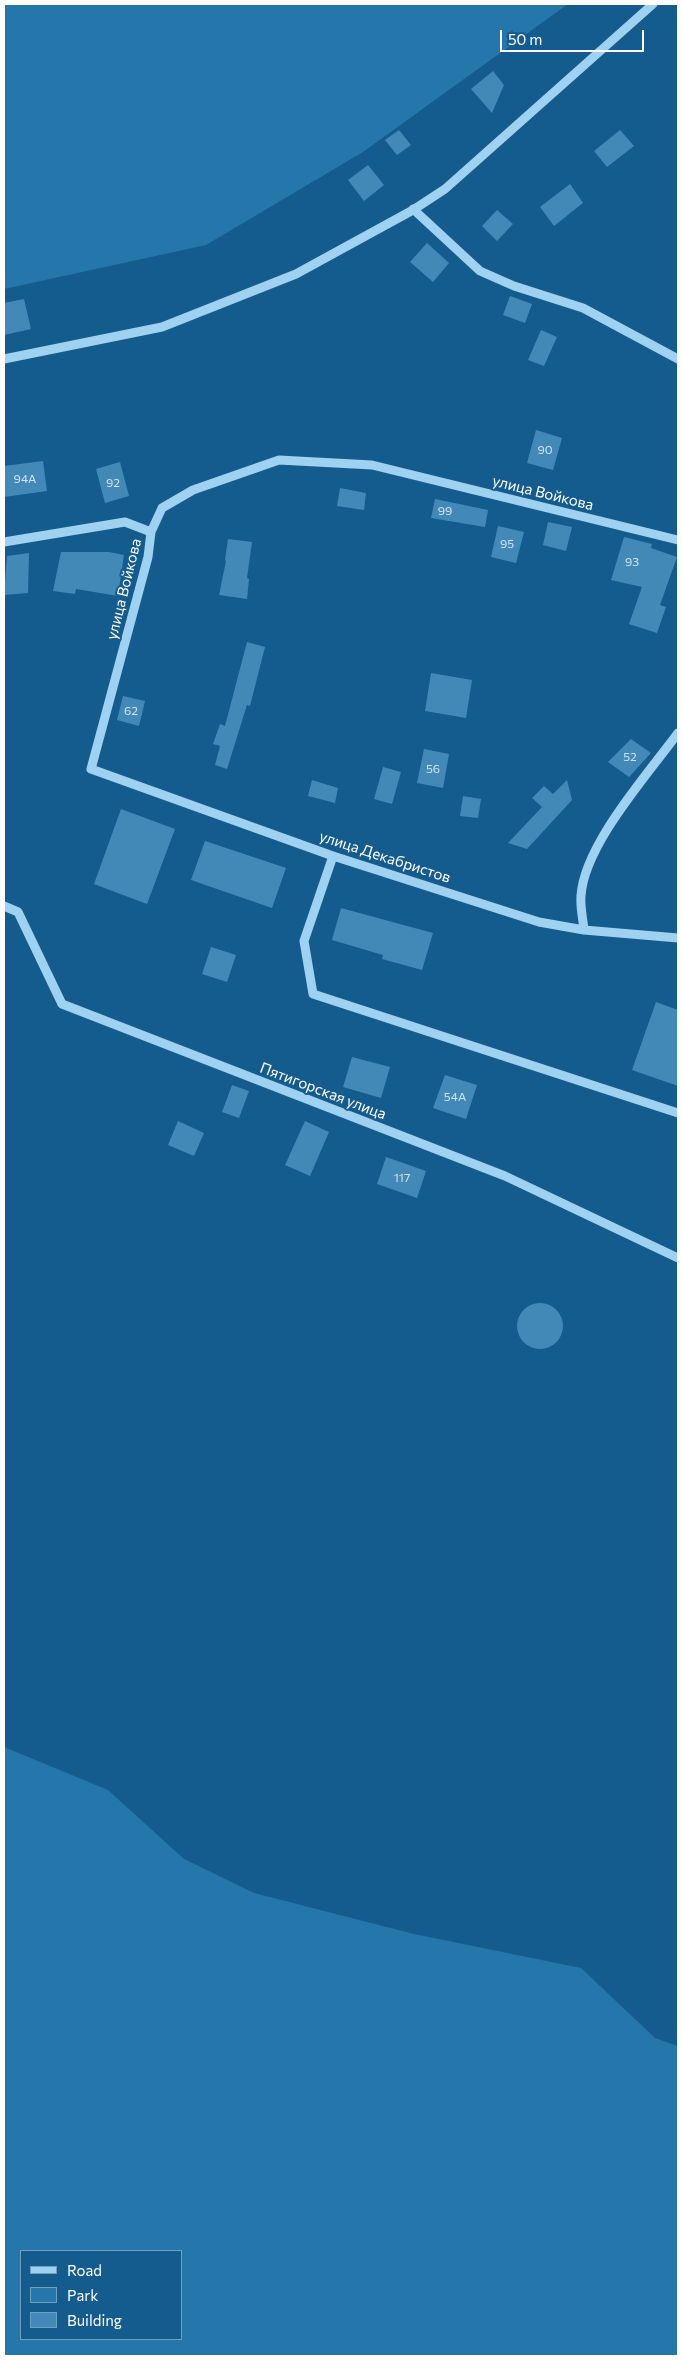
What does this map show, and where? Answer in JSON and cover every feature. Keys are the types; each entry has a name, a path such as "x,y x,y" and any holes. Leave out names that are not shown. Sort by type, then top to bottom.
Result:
{"street":[{"path":"4,359 162,327 296,274 413,209 445,189 654,4"},
{"path":"413,209 480,271 514,286 583,308 678,359"},
{"name":"улица Войкова","path":"91,769 148,557 151,532 162,508 193,490 279,460 372,465 678,540"},
{"name":"улица Войкова","path":"4,542 126,522 151,532"},
{"path":"584,930 581,895 587,869 604,834 678,733"},
{"name":"улица Декабристов","path":"91,769 333,856 540,922 584,930 678,938"},
{"path":"333,856 304,941 312,994 678,1113"},
{"name":"Пятигорская улица","path":"4,906 18,912 62,1004 505,1176 678,1258"}],"green space":[{"path":"4,4 568,4 363,152 206,245 4,289"},
{"path":"4,1747 108,1790 184,1859 254,1893 414,1934 581,1968 655,2038 678,2046 678,2356 4,2356"}],"building":[{"path":"493,71 504,85 492,113 471,89"},
{"path":"399,130 411,145 397,155 385,140"},
{"path":"620,130 634,146 607,167 594,151"},
{"path":"368,165 384,185 364,201 348,180"},
{"path":"570,184 583,203 554,226 540,207"},
{"path":"497,210 513,224 497,241 482,226"},
{"path":"427,243 449,263 433,282 410,262"},
{"path":"510,296 532,304 525,323 503,315"},
{"path":"24,299 31,329 4,335 4,303"},
{"path":"541,330 557,337 544,366 528,360"},
{"path":"536,430 562,438 553,470 527,463"},
{"path":"43,461 47,491 4,497 4,466"},
{"path":"120,462 129,496 105,503 96,469"},
{"path":"340,488 366,493 364,510 337,506"},
{"path":"435,499 488,510 485,527 431,518"},
{"path":"548,522 572,527 566,551 543,545"},
{"path":"498,526 524,532 516,563 491,557"},
{"path":"624,537 652,544 651,548 677,557 660,605 666,607 657,633 629,624 642,587 611,580"},
{"path":"228,539 252,542 247,578 249,579 247,599 219,595 226,561"},
{"path":"61,552 109,552 124,555 118,596 76,589 75,594 53,591"},
{"path":"29,553 28,593 4,595 7,556"},
{"path":"247,642 265,647 250,706 247,705 227,769 215,765 220,746 213,744 220,724 225,726"},
{"path":"431,673 472,680 466,718 425,711"},
{"path":"123,696 145,701 139,726 117,720"},
{"path":"631,739 651,753 629,777 608,762"},
{"path":"424,749 449,754 443,788 417,783"},
{"path":"383,767 401,772 392,804 374,799"},
{"path":"312,780 338,788 335,803 308,796"},
{"path":"567,780 572,800 527,849 508,843 542,807 532,798 544,786 553,794"},
{"path":"463,796 481,799 478,818 460,816"},
{"path":"121,809 175,829 147,904 94,884"},
{"path":"205,841 286,868 272,908 191,880"},
{"path":"341,908 433,933 422,970 382,959 383,955 332,940"},
{"path":"211,947 236,955 227,982 202,974"},
{"path":"656,1002 678,1010 678,1086 632,1070"},
{"path":"352,1057 390,1067 381,1098 343,1087"},
{"path":"445,1075 477,1085 466,1119 433,1108"},
{"path":"232,1085 249,1091 239,1118 222,1112"},
{"path":"178,1121 204,1133 194,1156 168,1145"},
{"path":"305,1121 329,1132 310,1176 285,1165"},
{"path":"386,1157 426,1171 417,1198 377,1184"},
{"path":"540,1303 553,1307 559,1313 563,1326 559,1339 553,1345 540,1349 527,1345 521,1339 517,1326 521,1313 527,1307"}]}
